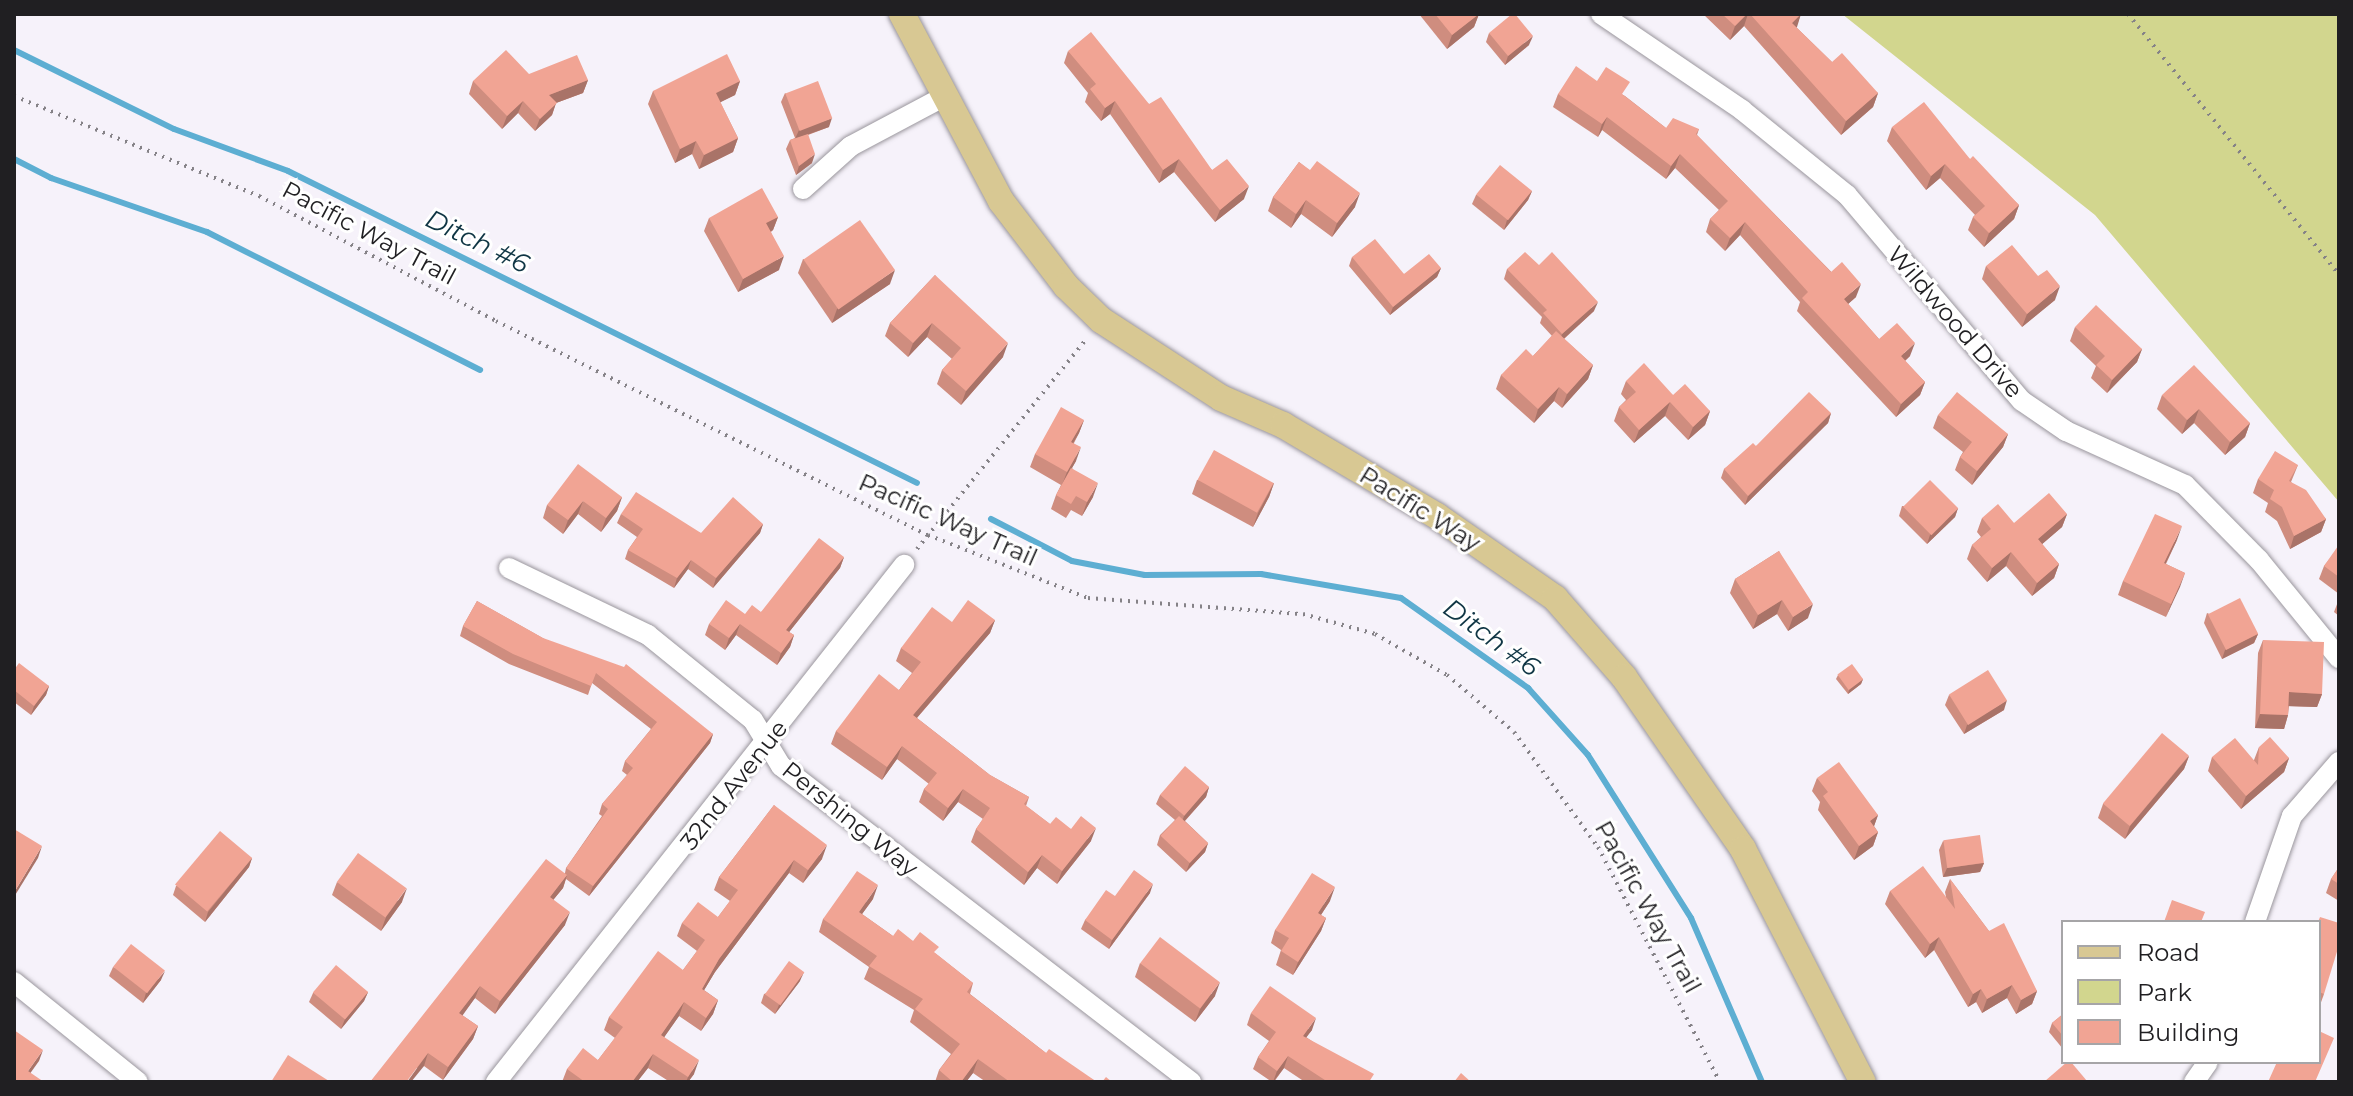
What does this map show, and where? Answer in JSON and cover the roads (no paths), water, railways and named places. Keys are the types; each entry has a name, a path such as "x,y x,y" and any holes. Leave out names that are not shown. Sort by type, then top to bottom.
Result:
{"main road":[{"name":"Pacific Way","path":"902,14 1001,201 1066,286 1101,320 1221,398 1283,425 1437,516 1555,598 1631,687 1743,849 1863,1082"}],"street":[{"name":"Wildwood Drive","path":"1601,14 1742,110 1847,195 2022,401 2066,431 2185,485 2259,560 2339,658"},
{"path":"803,189 851,146 945,96"},
{"name":"32nd Avenue","path":"496,1082 766,745 904,565"},
{"name":"Pershing Way","path":"509,568 648,635 753,720 781,766 1191,1082"},
{"path":"2256,920 2292,816 2339,762"},
{"path":"14,982 138,1082"},
{"path":"2194,1082 2207,1064"}],"waterway":[{"name":"Ditch #6","path":"14,50 174,129 288,171 917,483"},
{"path":"14,159 51,178 207,232 480,370"},
{"name":"Ditch #6","path":"991,519 1072,561 1145,575 1261,574 1401,598 1528,688 1588,755 1691,918 1762,1082"}]}
